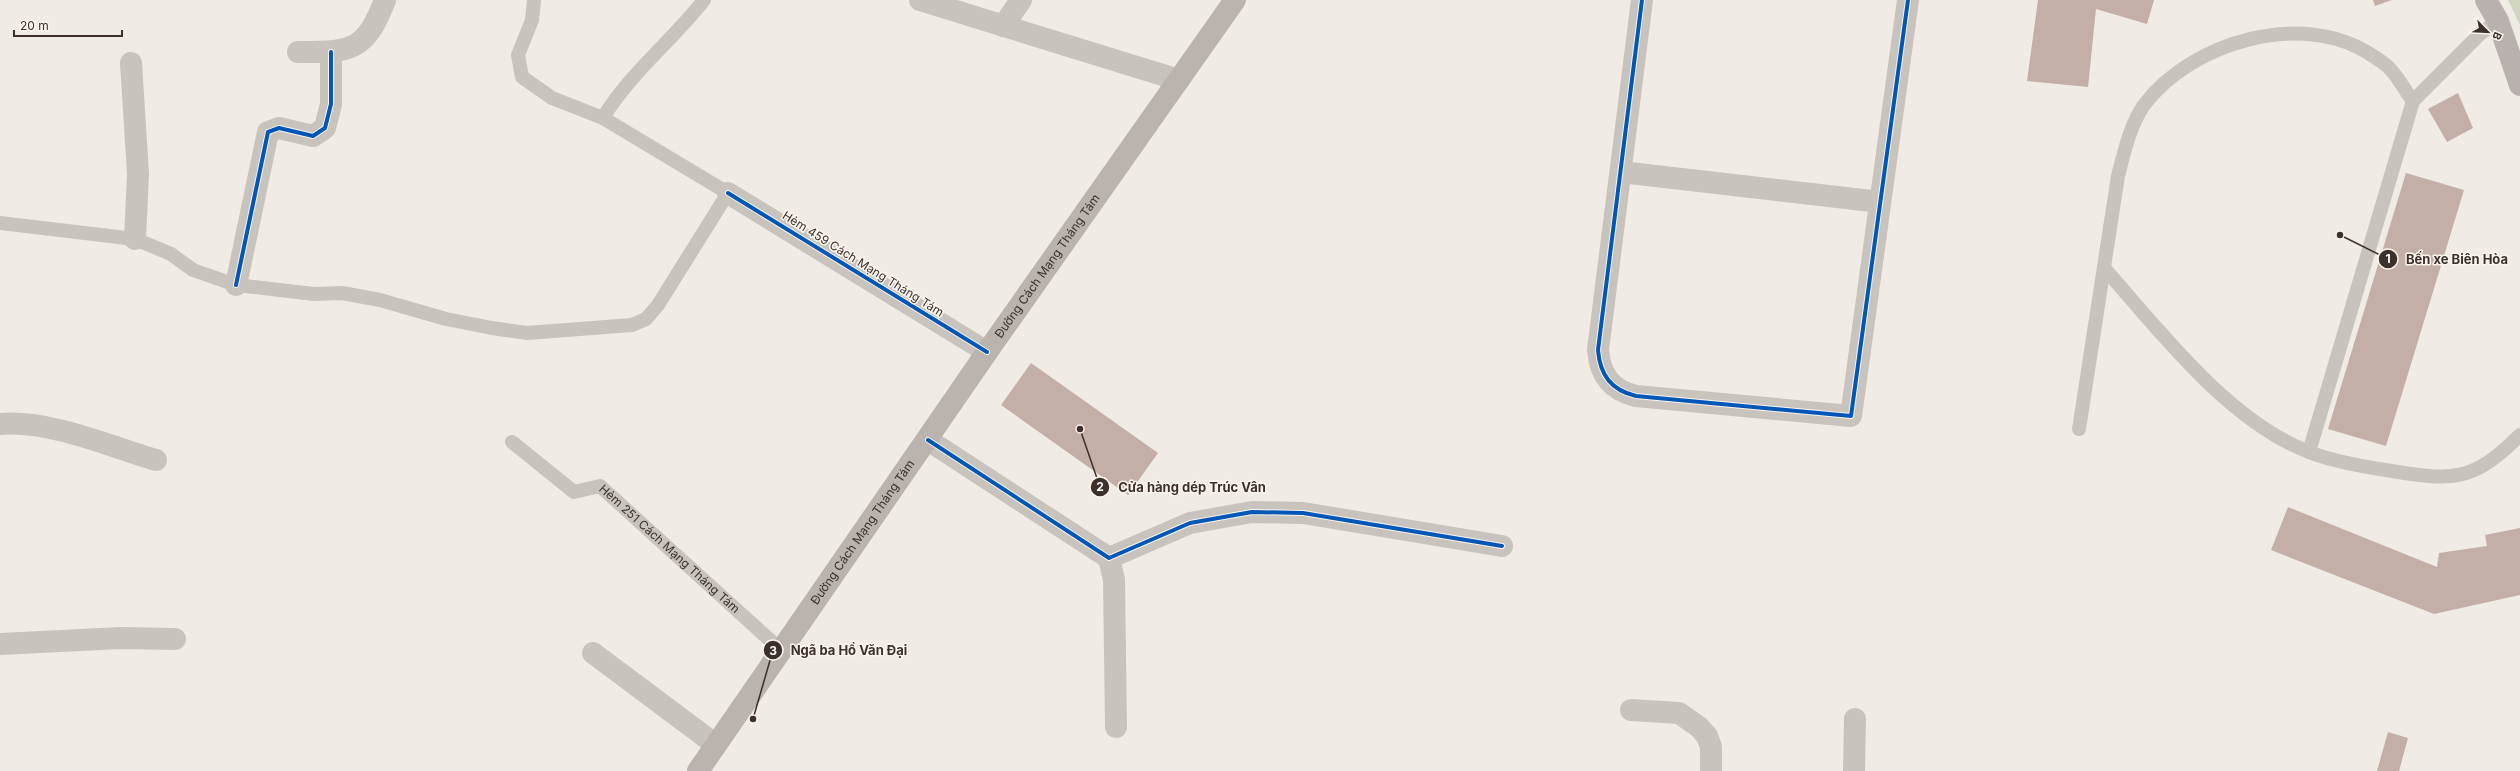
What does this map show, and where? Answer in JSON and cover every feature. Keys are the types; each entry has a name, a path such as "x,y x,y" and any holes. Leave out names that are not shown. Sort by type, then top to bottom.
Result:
{"main road":[{"name":"Đường Cách Mạng Tháng Tám","path":"698,771 928,440 987,352 1236,0"},
{"path":"2486,0 2498,21 2520,85"}],"street":[{"path":"298,52 331,52 362,42 378,18 385,0"},
{"path":"920,0 1179,80"},
{"path":"1003,26 1021,0"},
{"path":"1642,0 1598,350 1599,365 1613,386 1636,396 1851,416 1908,0"},
{"path":"236,285 268,132 279,128 313,136 325,128 331,104 331,52"},
{"path":"131,63 138,174 135,239"},
{"path":"1621,172 1880,202"},
{"name":"Hẻm 459 Cách Mạng Tháng Tám","path":"728,193 987,352"},
{"path":"0,424 22,424 75,435 156,460"},
{"path":"928,440 1109,558 1114,580 1116,727"},
{"path":"1109,558 1190,523 1252,512 1303,513 1502,546"},
{"path":"0,644 121,638 175,639"},
{"path":"593,653 716,745"},
{"path":"1631,710 1679,713 1699,727 1707,736 1710,747 1711,771"},
{"path":"1854,719 1854,771"}],"lane":[{"name":"Hẻm 459 Cách Mạng Tháng Tám","path":"534,0 532,20 518,55 522,78 552,98 603,118 728,193"},
{"path":"603,118 616,96 671,37 689,20 704,0"},
{"path":"2309,452 2413,102 2481,33 2498,21"},
{"path":"2079,429 2118,176 2134,126 2144,106 2170,77 2207,55 2270,35 2305,33 2341,40 2362,48 2390,68 2413,102"},
{"path":"0,223 135,239 171,254 193,270 236,285 314,294 342,293 387,302 446,319 527,333 632,326 646,319 658,305 728,193"},
{"path":"2104,268 2212,387 2279,438 2309,452 2388,471 2448,478 2462,476 2478,468 2498,455 2520,435"},
{"name":"Hẻm 251 Cách Mạng Tháng Tám","path":"512,442 574,492 600,486 782,651"}],"green space":[{"path":"2508,0 2520,0 2520,25"}],"building":[{"path":"2038,0 2154,0 2147,24 2096,9 2088,87 2027,81"},
{"path":"2373,0 2392,0 2375,6"},
{"path":"2458,93 2473,128 2447,142 2428,109"},
{"path":"2406,173 2464,190 2386,446 2328,429"},
{"path":"1031,363 1158,453 1128,495 1001,405"},
{"path":"2288,507 2437,567 2439,553 2487,546 2485,535 2520,528 2520,595 2434,614 2271,550"},
{"path":"2388,732 2408,738 2399,771 2377,771"}],"cycle path":[{"path":"1642,0 1598,350 1599,359 1604,374 1608,380 1620,390 1636,396 1851,416 1908,0"},
{"path":"236,285 268,132 279,128 313,136 325,128 331,104 331,52"},
{"path":"728,193 987,352"},
{"path":"928,440 1109,558 1190,523 1252,512 1303,513 1502,546"}],"place":[{"name":"Bến xe Biên Hòa","path":"2340,235"},
{"name":"Cửa hàng dép Trúc Vân","path":"1080,429"},
{"name":"Ngã ba Hồ Văn Đại","path":"753,719"}]}
